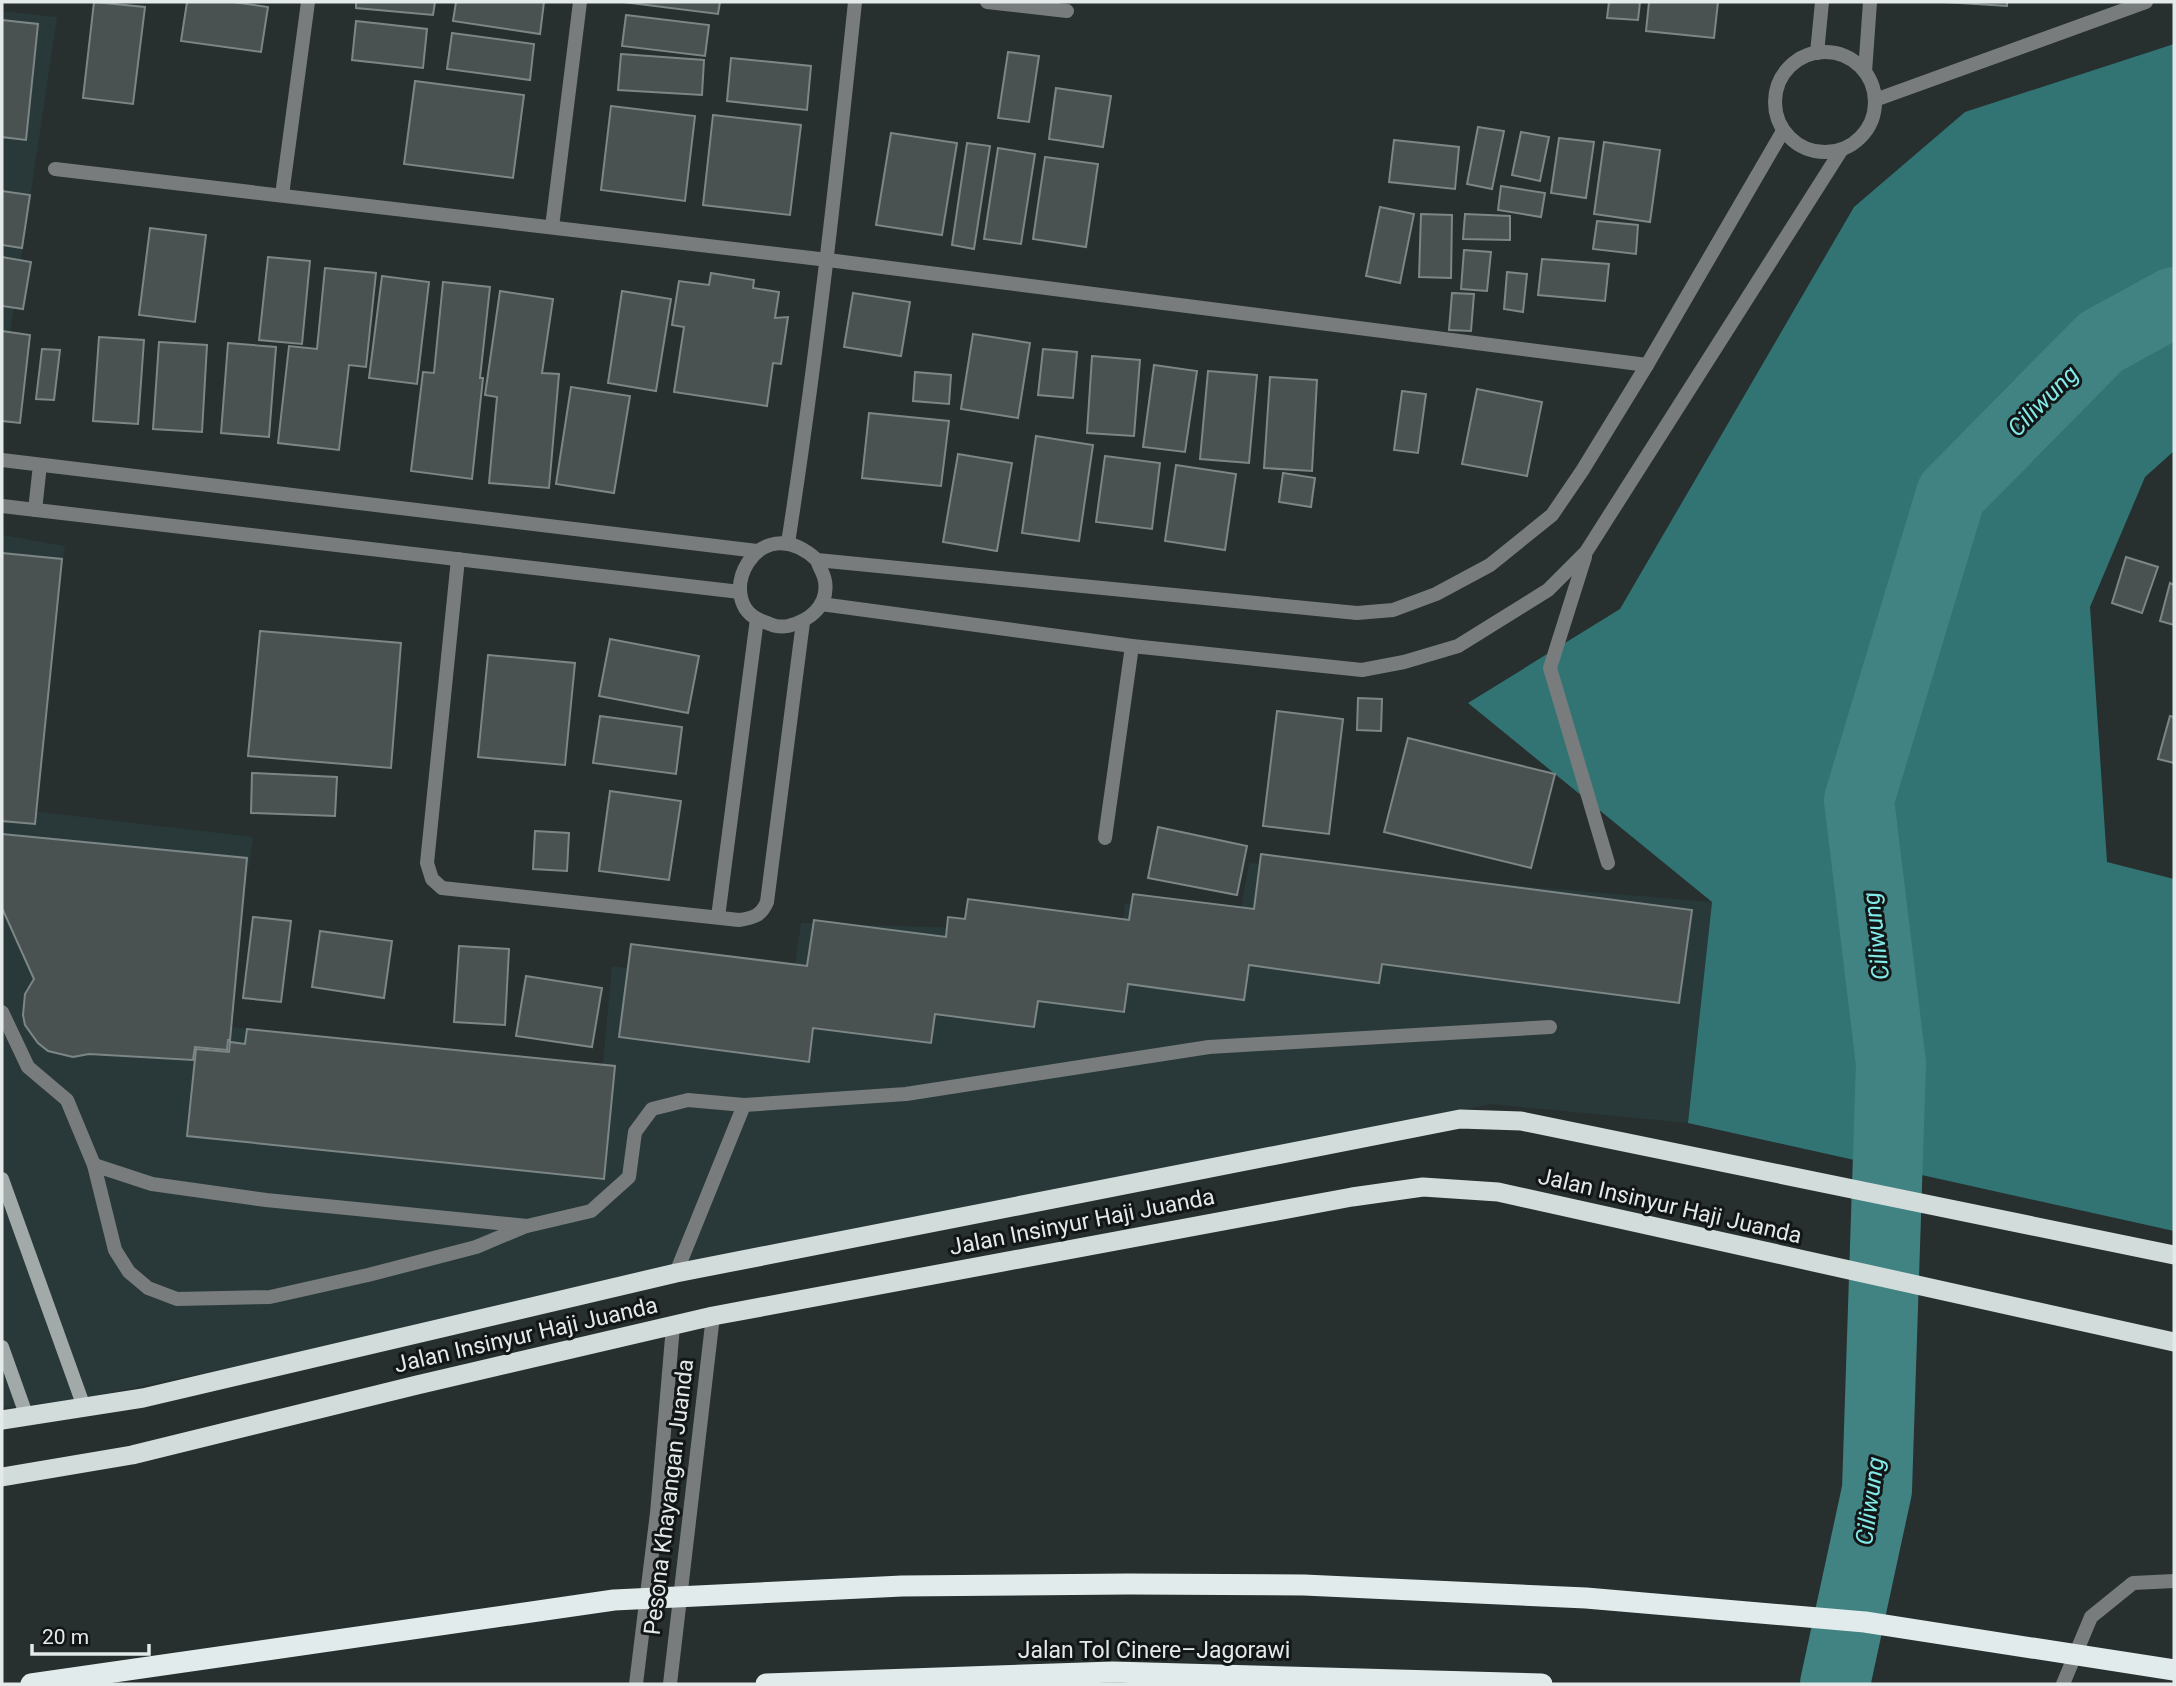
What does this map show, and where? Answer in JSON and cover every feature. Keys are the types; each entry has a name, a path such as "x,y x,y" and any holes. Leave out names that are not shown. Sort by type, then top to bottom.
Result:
{"highway":[{"name":"Jalan Insinyur Haji Juanda","path":"2,1420 144,1398 676,1273 1460,1119 1521,1121 2174,1255"},
{"name":"Jalan Insinyur Haji Juanda","path":"2,1477 132,1455 713,1316 1352,1197 1423,1187 1498,1192 2174,1342"},
{"path":"31,1684 614,1600 902,1586 1129,1584 1304,1585 1586,1598 1865,1622 2174,1670"},
{"name":"Jalan Tol Cinere–Jagorawi","path":"766,1684 1113,1672 1542,1684"}],"main road":[{"path":"2,1179 84,1407"},
{"path":"2,1347 27,1417"}],"street":[{"path":"282,195 308,2"},
{"path":"552,227 580,2"},
{"path":"788,543 828,260 855,2"},
{"path":"987,2 1067,11"},
{"path":"1817,53 1822,2"},
{"path":"1865,72 1870,2"},
{"path":"1875,100 2146,2"},
{"path":"1817,53 1844,55 1865,72 1873,86 1875,100 1872,121 1860,139 1842,149 1821,153 1799,146 1783,131 1776,116 1774,99 1788,68 1801,58 1817,53"},
{"path":"817,561 1357,613 1393,610 1436,594 1490,565 1552,515 1647,365 1783,131"},
{"path":"821,604 1132,646 1362,670 1404,662 1458,646 1548,590 1586,552 1842,149"},
{"path":"55,169 828,260 1647,365"},
{"path":"2,460 757,551"},
{"path":"35,510 40,465"},
{"path":"2,506 740,592"},
{"path":"788,543 804,549 817,561 825,582 821,604 813,615 803,622 780,628 757,619 746,607 740,592 743,570 757,551 771,544 788,543"},
{"path":"1586,552 1550,668 1608,863"},
{"path":"458,559 427,863 432,879 442,888 739,920 763,911 767,902 803,622"},
{"path":"718,917 757,619"},
{"path":"1105,838 1132,646"},
{"path":"2,1012 29,1068 67,1100 94,1165 115,1250 128,1272 148,1288 177,1299 270,1297 299,1292 476,1247 527,1226 591,1211 629,1177 635,1132 652,1109 688,1100 744,1105 906,1094 1209,1047 1550,1027"},
{"path":"676,1273 744,1105"},
{"path":"94,1165 152,1184 266,1200 527,1226"},
{"name":"Pesona Khayangan Juanda","path":"670,1684 713,1316"},
{"name":"Pesona Khayangan Juanda","path":"636,1684 657,1513 673,1326"},
{"path":"2063,1684 2091,1617 2133,1583 2174,1581"}],"shaded area":[{"path":"2,11 57,17 9,340 2,340"},
{"path":"2174,44 2174,451 2145,477 2090,607 2107,862 2174,879 2174,1231 1688,1123 1712,902 1468,703 1620,609 1854,207 1965,112"},
{"path":"2,535 65,546 32,811 253,837 225,1026 602,1074 612,966 791,992 801,923 1121,933 1125,903 1239,921 1249,863 1712,902 1688,1123 1491,1104 80,1399 2,1408"}],"building":[{"path":"94,2 145,7 133,104 83,98"},
{"path":"187,2 233,2 268,7 261,52 181,41"},
{"path":"356,2 435,2 433,15 356,8"},
{"path":"456,2 544,2 540,34 453,21"},
{"path":"623,2 720,2 718,14"},
{"path":"1609,2 1640,2 1638,20 1607,18"},
{"path":"1649,2 1718,2 1714,38 1646,31"},
{"path":"1944,2 2007,2 2007,6"},
{"path":"626,15 709,25 705,56 622,46"},
{"path":"2,20 38,24 26,140 2,137"},
{"path":"356,21 427,29 423,68 352,60"},
{"path":"452,33 534,44 530,80 447,69"},
{"path":"1008,52 1039,56 1029,122 998,118"},
{"path":"621,54 704,60 702,95 618,90"},
{"path":"731,58 811,66 807,110 727,101"},
{"path":"415,81 524,95 513,178 404,164"},
{"path":"1056,88 1111,96 1103,147 1049,139"},
{"path":"611,106 695,116 685,201 601,190"},
{"path":"713,115 801,125 790,215 703,205"},
{"path":"1478,127 1504,131 1492,189 1467,184"},
{"path":"1521,132 1549,137 1540,181 1512,175"},
{"path":"891,133 957,143 942,235 876,225"},
{"path":"1559,138 1594,142 1586,198 1551,193"},
{"path":"1394,140 1459,147 1455,189 1389,182"},
{"path":"1604,142 1660,150 1650,222 1594,214"},
{"path":"967,143 990,146 974,249 952,245"},
{"path":"998,148 1035,154 1021,244 984,239"},
{"path":"1045,157 1098,164 1086,247 1033,239"},
{"path":"1501,186 1545,193 1541,217 1498,210"},
{"path":"2,191 30,195 22,248 2,245"},
{"path":"1380,207 1414,214 1400,283 1366,276"},
{"path":"1421,214 1452,215 1451,278 1419,277"},
{"path":"1465,214 1510,216 1510,240 1463,239"},
{"path":"1597,221 1638,225 1636,254 1593,249"},
{"path":"150,228 206,235 195,322 139,315"},
{"path":"1464,250 1491,252 1487,291 1461,289"},
{"path":"2,257 31,262 23,309 2,306"},
{"path":"268,257 310,261 302,344 259,340"},
{"path":"1542,259 1609,264 1605,301 1538,295"},
{"path":"325,268 376,273 366,367 349,365 339,450 278,443 289,346 317,349"},
{"path":"1507,272 1527,274 1523,312 1504,309"},
{"path":"711,273 754,280 753,288 779,292 775,318 788,317 781,364 773,363 767,406 674,392 684,327 672,325 679,281 709,285"},
{"path":"382,276 429,282 417,384 369,378"},
{"path":"443,282 490,287 472,479 411,471 423,372 434,373"},
{"path":"500,291 553,299 542,373 559,374 549,488 489,483 497,397 485,395"},
{"path":"622,291 671,299 656,391 608,383"},
{"path":"853,293 910,302 901,356 844,347"},
{"path":"1452,293 1474,294 1471,331 1449,330"},
{"path":"2,331 30,335 20,423 2,421"},
{"path":"973,334 1030,343 1018,418 961,409"},
{"path":"99,337 144,340 138,424 93,421"},
{"path":"159,342 207,345 202,432 153,429"},
{"path":"228,343 276,347 269,437 221,433"},
{"path":"42,349 60,350 54,400 36,399"},
{"path":"1043,349 1077,352 1073,398 1038,395"},
{"path":"1092,356 1140,360 1134,436 1087,433"},
{"path":"1154,365 1197,371 1185,452 1143,447"},
{"path":"1208,371 1257,375 1249,463 1200,459"},
{"path":"915,372 951,375 949,404 913,401"},
{"path":"1270,377 1317,380 1312,471 1264,468"},
{"path":"571,387 630,396 614,493 556,484"},
{"path":"1477,389 1542,402 1527,476 1462,464"},
{"path":"1402,391 1426,394 1418,453 1394,450"},
{"path":"869,413 949,421 941,486 862,478"},
{"path":"1036,436 1093,445 1079,541 1022,533"},
{"path":"958,454 1012,463 997,551 943,542"},
{"path":"1105,456 1160,463 1152,529 1096,522"},
{"path":"1176,465 1236,474 1225,550 1165,541"},
{"path":"1283,473 1315,478 1311,507 1279,502"},
{"path":"2,553 62,559 35,824 2,821"},
{"path":"2126,557 2158,567 2142,613 2112,603"},
{"path":"2170,583 2174,585 2174,625 2160,621"},
{"path":"260,631 401,643 391,768 248,756"},
{"path":"610,639 699,656 688,713 599,696"},
{"path":"488,655 575,663 565,765 478,757"},
{"path":"1358,698 1382,699 1381,731 1357,730"},
{"path":"1277,711 1343,719 1329,834 1263,826"},
{"path":"600,716 682,727 676,774 593,763"},
{"path":"2170,716 2174,717 2174,763 2158,759"},
{"path":"1408,738 1555,774 1531,868 1384,832"},
{"path":"252,773 337,777 335,816 251,813"},
{"path":"610,791 681,801 669,880 599,871"},
{"path":"1158,827 1247,846 1237,895 1148,878"},
{"path":"535,831 569,833 567,871 533,869"},
{"path":"2,834 247,858 227,1050 195,1047 193,1060 89,1054 73,1057 48,1051 38,1043 25,1025 23,1015 25,994 34,979 2,908"},
{"path":"1261,854 1692,910 1679,1003 1382,964 1379,983 1249,965 1244,1000 1128,984 1124,1012 1038,1001 1034,1027 935,1014 931,1043 813,1028 809,1062 619,1037 631,944 807,966 814,920 946,937 948,917 965,919 968,899 1129,920 1133,894 1254,909"},
{"path":"253,917 291,921 281,1002 243,998"},
{"path":"320,931 392,941 384,998 312,987"},
{"path":"459,946 509,949 505,1025 454,1022"},
{"path":"526,976 602,988 592,1047 516,1036"},
{"path":"247,1029 615,1066 604,1179 187,1136 196,1049 229,1052 230,1042 245,1044"}],"waterway":[{"name":"Ciliwung","path":"1835,1684 1877,1490 1891,1064 1859,800 1951,494 2101,342 2174,302"}]}
